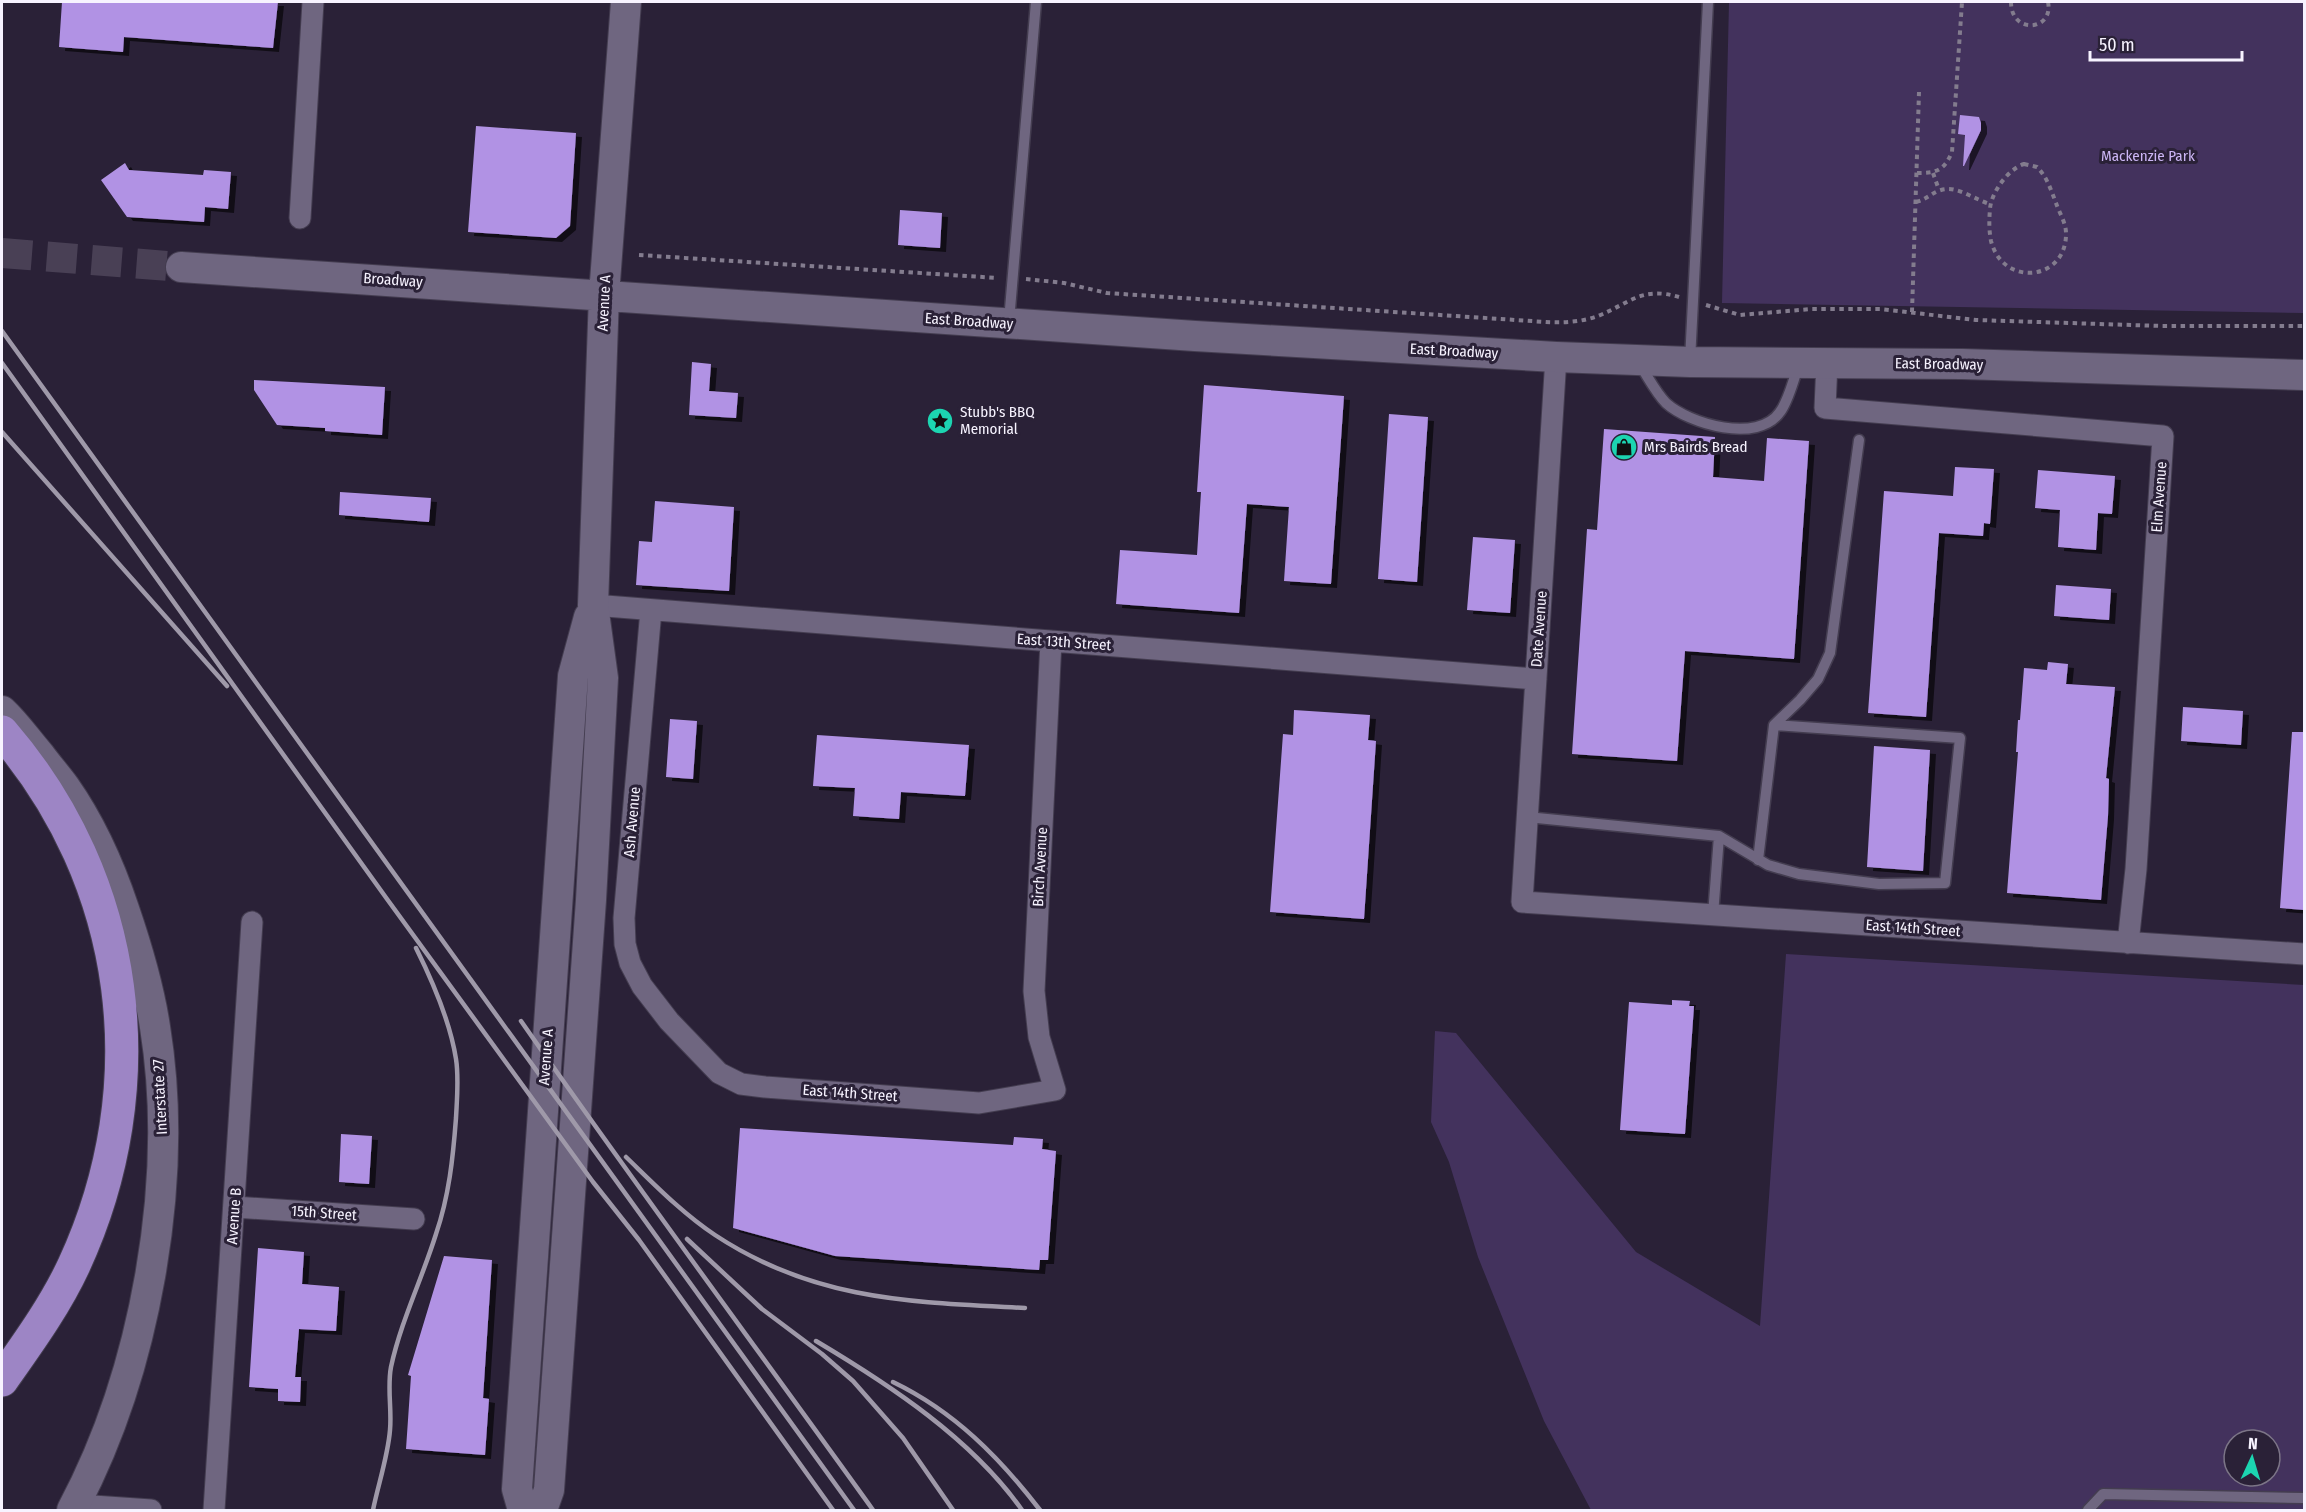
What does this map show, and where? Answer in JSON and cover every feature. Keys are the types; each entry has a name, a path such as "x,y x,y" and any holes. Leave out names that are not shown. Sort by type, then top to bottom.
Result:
{"highway":[{"path":"2,732 58,810 95,891 108,929 120,997 122,1026 120,1099 116,1128 101,1192 74,1264 45,1318 2,1380"}],"main road":[{"name":"Avenue A","path":"542,1510 549,1490 591,900 603,678 593,605 604,295 626,2"},
{"name":"Broadway","path":"181,267 604,295"},
{"name":"East Broadway","path":"604,295 1207,337 1556,357 2304,375"},
{"name":"Avenue A","path":"523,1510 518,1489 573,676 593,605"},
{"name":"Interstate 27","path":"2,711 66,788 96,839 116,884 133,935 148,992 155,1028 160,1078 162,1136 159,1210 143,1316 130,1367 108,1431 74,1506"}],"street":[{"path":"300,218 313,2"},
{"name":"Date Avenue","path":"1522,902 1556,357"},
{"name":"Elm Avenue","path":"1814,362 1825,408 2163,436 2136,869 2128,943"},
{"name":"East 13th Street","path":"593,605 1536,679"},
{"name":"Ash Avenue","path":"651,610 624,927 625,944 630,963 642,986 669,1022"},
{"name":"Birch Avenue","path":"1051,641 1034,991 1039,1037 1055,1090"},
{"name":"East 14th Street","path":"1522,902 2304,954"},
{"name":"Avenue B","path":"214,1510 252,922"},
{"name":"East 14th Street","path":"669,1022 719,1073 741,1084 979,1103 1055,1090"},
{"name":"15th Street","path":"235,1207 414,1219"},
{"path":"74,1506 151,1510"}],"lane":[{"path":"1009,323 1036,2"},
{"path":"1690,362 1708,2"},
{"path":"1636,360 1666,403 1691,418 1714,426 1751,429 1769,423 1780,412 1814,362"},
{"path":"1758,860 1774,725 1818,679 1830,653 1859,440"},
{"path":"1527,817 1719,836 1768,865 1799,874 1879,884 1945,883 1960,738 1774,725"},
{"path":"1713,915 1719,836"},
{"path":"2088,1510 2103,1494 2304,1498"}],"path":[{"path":"1917,173 1933,173 1948,161 1952,152 1962,2"},
{"path":"2011,2 2011,12 2014,18 2021,23 2031,25 2045,20 2049,14 2048,2"},
{"path":"1912,312 1919,92"},
{"path":"2024,164 2037,167 2046,178 2065,227 2065,244 2058,259 2045,270 2037,272 2020,273 2005,265 1991,241 1990,204 2008,172 2024,164"},
{"path":"1933,173 1939,190"},
{"path":"1916,202 1926,200 1939,190 1958,190 1990,204"},
{"path":"639,255 1042,279 1107,293 1546,322 1596,317 1629,299 1653,292 1666,293 1740,315 1811,309 1880,309 1976,320 2162,326 2304,326"}],"green space":[{"name":"Mackenzie Park","path":"1729,2 2304,2 2304,313 1722,303"},
{"path":"1786,954 2304,985 2304,1510 1591,1510 1544,1421 1478,1257 1449,1162 1431,1122 1435,1031 1456,1033 1636,1252 1760,1326"}],"building":[{"path":"62,2 278,2 273,48 124,37 123,52 59,47"},
{"path":"1960,115 1979,117 1981,123 1981,130 1964,166 1965,135 1958,134"},
{"path":"476,126 576,133 570,226 556,238 468,232"},
{"path":"125,163 129,170 203,175 204,170 231,172 228,209 205,207 204,222 127,217 101,180"},
{"path":"900,210 942,213 940,248 898,245"},
{"path":"692,362 711,364 709,391 738,393 736,418 689,415"},
{"path":"254,380 385,387 382,435 277,425 254,390"},
{"path":"1204,385 1344,396 1331,584 1284,581 1289,507 1247,504 1239,613 1116,604 1120,550 1197,555 1201,492 1197,492"},
{"path":"1389,414 1428,417 1417,582 1378,579"},
{"path":"1604,429 1715,437 1713,477 1764,481 1767,438 1809,441 1794,659 1685,651 1677,761 1572,754 1587,529 1597,530"},
{"path":"1955,467 1994,469 1990,524 1984,523 1983,536 1939,533 1926,717 1868,713 1884,491 1953,496"},
{"path":"2038,470 2115,476 2112,514 2098,513 2096,550 2058,547 2060,510 2035,508"},
{"path":"340,492 431,498 429,522 339,515"},
{"path":"655,501 734,507 729,591 636,585 639,541 652,542"},
{"path":"1473,537 1515,540 1510,613 1467,610"},
{"path":"2056,585 2111,589 2109,620 2054,616"},
{"path":"2048,662 2068,664 2066,684 2115,687 2106,778 2109,779 2108,816 2101,900 2007,893 2018,752 2016,752 2018,720 2020,720 2024,668 2047,670"},
{"path":"2183,707 2243,711 2241,745 2181,741"},
{"path":"1294,710 1370,715 1368,740 1376,741 1364,919 1270,912 1283,734 1293,735"},
{"path":"670,719 697,721 693,779 666,777"},
{"path":"2292,732 2304,732 2304,910 2280,908"},
{"path":"817,735 969,745 965,796 901,792 899,819 853,816 855,788 813,786"},
{"path":"1874,746 1930,750 1923,871 1867,867"},
{"path":"1672,1000 1690,1001 1689,1006 1694,1006 1685,1134 1620,1130 1629,1002 1672,1005"},
{"path":"740,1128 1013,1145 1014,1137 1043,1139 1042,1149 1056,1151 1048,1260 1040,1260 1039,1270 835,1256 733,1228"},
{"path":"341,1134 372,1136 369,1184 339,1182"},
{"path":"258,1248 304,1252 302,1284 339,1287 336,1331 299,1329 295,1377 301,1377 300,1402 278,1401 278,1389 249,1387"},
{"path":"444,1256 492,1260 483,1398 489,1399 485,1455 406,1449 411,1376 408,1375"}],"tunnel":[{"path":"2,253 181,267"}],"railway":[{"path":"2,331 854,1510"},
{"path":"2,363 387,899 593,1182 639,1240 833,1510"},
{"path":"2,432 227,686"},
{"path":"373,1510 389,1440 391,1367 400,1333 444,1205 450,1177 456,1118 457,1073 450,1030 429,974 416,948"},
{"path":"521,1021 873,1510"},
{"path":"626,1157 669,1198 715,1235 752,1257 790,1273 827,1286 903,1300 1025,1308"},
{"path":"687,1239 762,1309 822,1354 853,1381 903,1438 953,1510"},
{"path":"816,1341 901,1395 928,1415 979,1460 1022,1510"},
{"path":"893,1382 936,1407 974,1437 992,1454 1040,1510"}],"place":[{"name":"Stubb's BBQ Memorial","path":"940,421"},
{"name":"Mrs Bairds Bread","path":"1624,447"}]}
